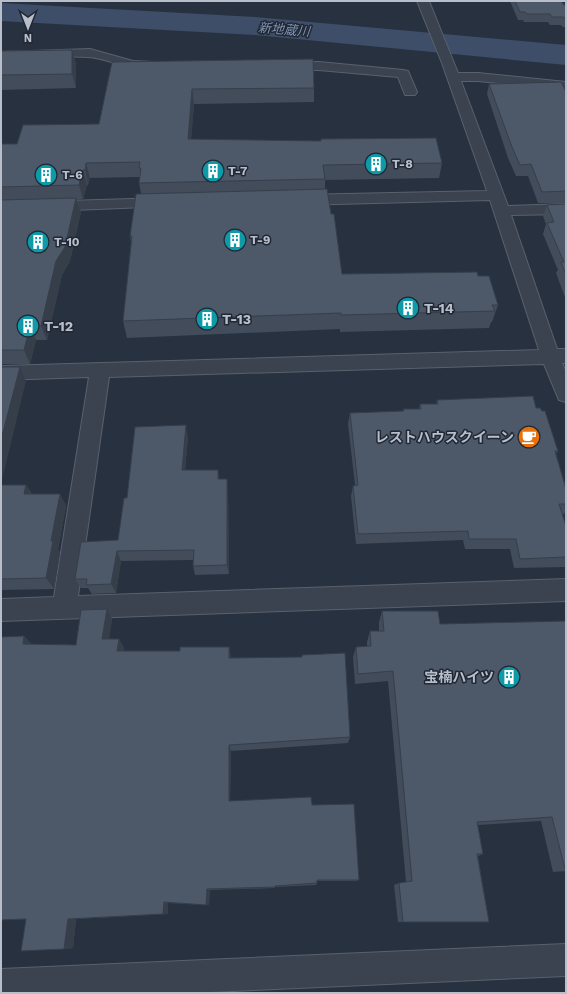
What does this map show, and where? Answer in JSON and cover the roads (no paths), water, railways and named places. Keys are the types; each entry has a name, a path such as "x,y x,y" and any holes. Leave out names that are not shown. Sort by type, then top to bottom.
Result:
{"street":[{"path":"423,1 451,70 496,195 558,356 566,395"},
{"path":"1,56 90,53 132,65 164,65"},
{"path":"272,66 319,66 404,74 410,92"},
{"path":"451,70 478,77 566,86"},
{"path":"287,200 496,195"},
{"path":"1,208 176,203"},
{"path":"502,211 566,209"},
{"path":"1,373 308,365 558,356"},
{"path":"64,608 100,370"},
{"path":"1,610 566,590"},
{"path":"1,985 566,960"}],"waterway":[{"name":"新地蔵川","path":"1,12 255,26 566,55"}],"place":[{"name":"T-8","path":"376,164"},
{"name":"T-7","path":"213,171"},
{"name":"T-6","path":"46,175"},
{"name":"T-9","path":"235,240"},
{"name":"T-10","path":"38,242"},
{"name":"T-14","path":"408,308"},
{"name":"T-13","path":"207,319"},
{"name":"T-12","path":"28,326"},
{"name":"レストハウスクイーン","path":"529,437"},
{"name":"宝楠ハイツ","path":"509,677"}]}
